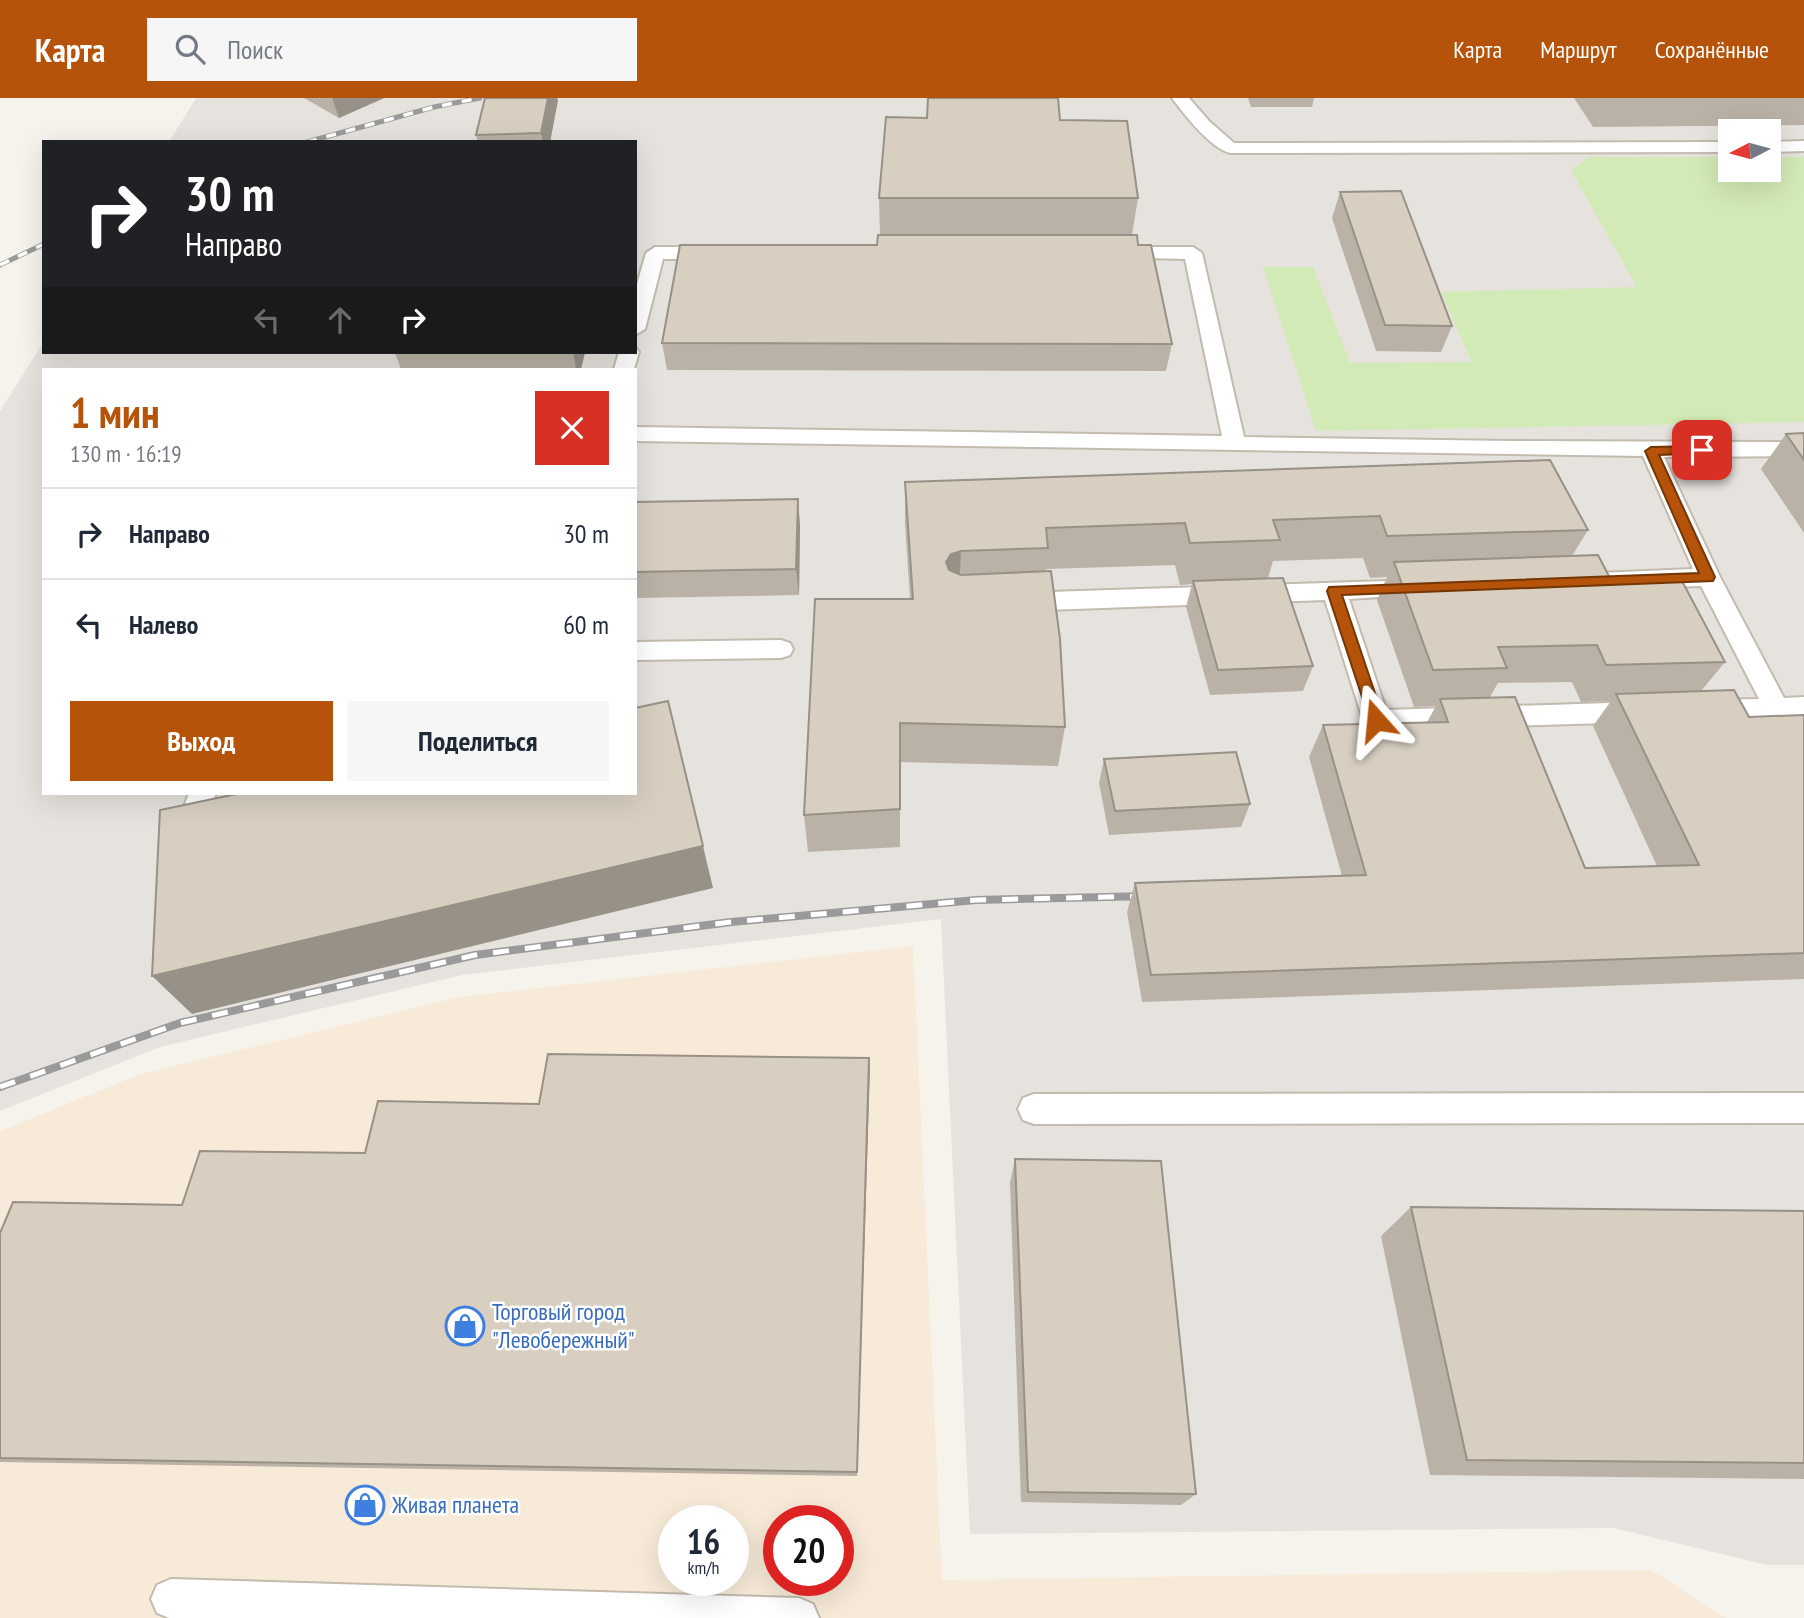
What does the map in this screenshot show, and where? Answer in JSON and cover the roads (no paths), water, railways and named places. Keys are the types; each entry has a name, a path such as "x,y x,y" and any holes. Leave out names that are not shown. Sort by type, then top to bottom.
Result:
{"lane":[{"path":"1180,98 1203,125 1230,148 1718,147"},
{"path":"1782,146 1804,146"},
{"path":"637,321 655,253 738,253"},
{"path":"1096,253 1193,253 1234,442"},
{"path":"638,438 1234,442 1651,451 1804,449"},
{"path":"1651,451 1708,577 1804,756"},
{"path":"1555,583 1708,577"},
{"path":"1000,603 1444,587"},
{"path":"1334,591 1376,720 1804,707"},
{"path":"637,651 781,649"},
{"path":"188,834 201,795"},
{"path":"1034,1109 1804,1108"},
{"path":"171,1599 799,1618"}],"railway":[{"path":"314,140 434,107 480,98"},
{"path":"0,265 42,245"},
{"path":"0,1087 180,1023 475,955 731,922 976,900 1150,896"}],"place":[{"name":"Торговый город \"Левобережный\"","path":"465,1326"},
{"name":"Живая планета","path":"365,1505"}]}
